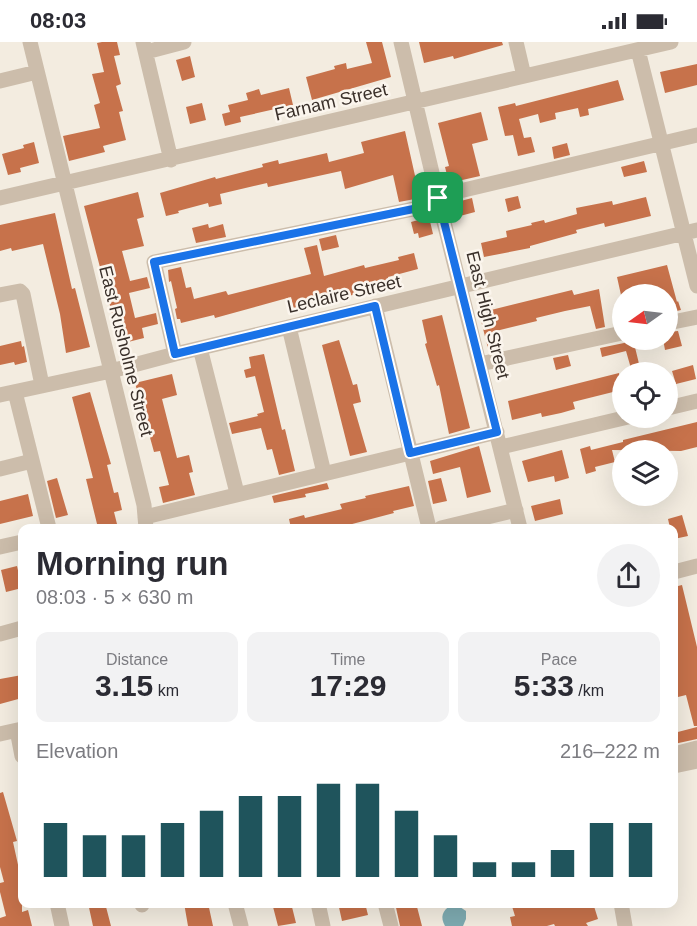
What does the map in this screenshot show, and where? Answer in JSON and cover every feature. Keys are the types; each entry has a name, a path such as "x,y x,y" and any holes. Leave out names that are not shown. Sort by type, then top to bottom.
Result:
{"street":[{"name":"East Rusholme Street","path":"30,42 144,505 146,522"},
{"path":"171,160 144,47 184,42"},
{"name":"East High Street","path":"401,42 519,524"},
{"path":"516,42 524,76"},
{"name":"Farnam Street","path":"0,198 64,185 671,42"},
{"path":"638,50 661,143 690,232 697,286"},
{"path":"0,81 37,72"},
{"path":"175,354 154,262 428,206 447,194 697,135"},
{"name":"Leclaire Street","path":"8,393 111,371 690,232"},
{"path":"0,295 20,291 22,294 42,385"},
{"path":"375,306 428,524"},
{"path":"678,321 697,317"},
{"path":"289,327 324,473"},
{"path":"480,364 612,335"},
{"path":"200,348 237,493"},
{"path":"8,393 32,461 48,524"},
{"path":"678,406 697,401"},
{"path":"146,522 237,493 410,453 612,420"},
{"path":"0,469 32,461"},
{"path":"458,524 516,510"},
{"path":"0,547 18,543"},
{"path":"678,571 697,566"},
{"path":"0,634 18,629"},
{"path":"0,734 18,730"},
{"path":"678,753 697,748"},
{"path":"678,765 697,760"},
{"path":"58,908 62,926"},
{"path":"236,908 241,926"},
{"path":"319,908 323,926"},
{"path":"386,908 391,926"},
{"path":"622,908 625,926"}],"water":[{"path":"462,908 466,911 463,926 445,926 443,914 446,910"}],"building":[{"path":"117,42 120,55 114,56 121,84 116,86 123,111 119,112 126,140 103,146 105,152 69,161 63,136 100,128 94,105 100,103 92,74 104,72 97,43"},
{"path":"366,42 382,42 391,77 312,100 306,77 335,69 334,66 346,63 347,69 372,63"},
{"path":"419,42 502,42 503,45 454,59 453,56 424,63"},
{"path":"190,56 195,77 182,81 176,60"},
{"path":"697,64 697,85 665,93 660,72"},
{"path":"618,80 624,100 588,109 589,115 580,117 578,108 555,113 556,119 540,123 538,114 519,119 524,138 531,137 535,152 518,156 513,135 505,136 498,107 515,103 516,106"},
{"path":"289,88 293,105 240,117 241,122 225,126 222,114 230,112 228,105 248,100 246,93 259,89 261,95"},
{"path":"202,103 206,120 190,124 186,107"},
{"path":"481,112 488,140 472,144 480,176 449,183 445,167 449,166 438,123"},
{"path":"405,131 420,198 399,202 393,175 345,189 341,171 268,187 267,183 220,194 222,204 209,207 208,203 166,216 160,193 215,177 216,179 263,167 262,164 278,160 279,164 327,153 329,162 364,153 361,142"},
{"path":"34,142 39,163 20,168 21,172 8,175 2,154 24,148 23,145"},
{"path":"567,143 570,155 554,159 552,147"},
{"path":"644,161 647,172 624,177 621,167"},
{"path":"138,192 144,217 137,219 144,246 122,251 130,281 147,277 150,288 129,293 135,318 156,313 158,324 142,328 144,338 120,344 84,206"},
{"path":"518,196 521,208 508,212 505,199"},
{"path":"646,197 651,216 605,227 604,223 576,230 577,233 530,246 530,248 484,257 481,243 507,237 506,231 532,225 531,223 544,220 545,223 577,214 576,208 612,201 613,205"},
{"path":"472,198 475,212 460,216 457,202"},
{"path":"55,213 72,289 75,288 90,347 66,353 60,314 43,244 12,251 11,248 0,251 0,225"},
{"path":"429,217 433,234 419,238 418,233 414,234 411,222"},
{"path":"208,224 209,228 223,224 226,237 196,243 192,228"},
{"path":"336,235 339,247 322,251 319,239"},
{"path":"317,245 324,276 364,265 365,268 399,260 398,257 414,253 418,269 388,277 390,286 294,309 291,297 215,318 214,315 181,323 180,319 177,319 175,309 177,308 168,270 181,267 186,288 191,287 194,299 226,291 228,295 311,274 304,248"},
{"path":"667,265 672,284 619,284 617,277"},
{"path":"599,289 605,327 596,329 590,306 565,311 536,318 537,321 496,331 500,350 489,352 479,313 572,290 574,295"},
{"path":"442,315 470,428 449,434 439,385 437,386 425,344 427,343 422,320"},
{"path":"678,331 682,346 678,347"},
{"path":"339,340 353,385 357,384 361,402 353,404 367,452 350,456 322,345"},
{"path":"21,341 27,362 0,365 0,346"},
{"path":"612,346 612,350 636,350 639,362 629,362 626,351 602,357 600,348"},
{"path":"264,354 282,430 285,429 295,471 279,475 272,449 267,450 261,428 232,434 229,423 258,416 257,414 264,412 255,376 246,378 244,370 251,368 249,357"},
{"path":"568,355 571,366 556,370 553,358"},
{"path":"693,365 696,379 678,384 678,369"},
{"path":"172,374 177,395 162,399 177,458 189,455 193,472 189,473 195,495 163,503 159,487 169,485 160,451 154,452 135,383"},
{"path":"612,375 612,392 573,402 575,409 561,413 542,417 541,413 512,420 508,401"},
{"path":"90,392 111,464 107,465 114,493 118,492 122,510 114,512 117,524 97,524 86,479 93,478 72,397"},
{"path":"697,422 697,447 678,451 678,440 623,440 678,428"},
{"path":"612,445 612,463 595,467 596,471 586,474 580,449 590,446 591,450"},
{"path":"479,446 491,492 467,498 460,467 433,474 430,461"},
{"path":"562,450 569,478 555,482 554,476 528,482 522,461"},
{"path":"57,478 68,515 56,518 47,481"},
{"path":"441,478 447,501 433,504 428,481"},
{"path":"327,483 329,489 305,494 306,497 274,503 272,496"},
{"path":"409,486 414,506 352,524 290,524 289,519 304,515 305,518 342,509 340,504 366,498 365,496"},
{"path":"28,494 33,516 0,524 0,501"},
{"path":"560,499 563,514 535,521 531,506"},
{"path":"682,515 688,536 678,538 678,524 669,524 668,519"},
{"path":"17,566 18,589 6,592 1,570"},
{"path":"682,585 697,647 697,726 694,726 686,695 678,697 678,586"},
{"path":"18,676 18,699 0,704 0,679"},
{"path":"697,727 697,739 678,743 678,732"},
{"path":"3,792 17,841 13,842 18,865 18,908 22,908 22,912 28,910 32,926 0,926 0,918 6,916 0,892 0,883 4,882 0,867 0,793"},
{"path":"89,908 106,908 111,926 93,926"},
{"path":"185,908 209,908 213,926 188,926"},
{"path":"273,908 292,908 296,923 278,926"},
{"path":"339,908 366,908 368,915 342,921"},
{"path":"396,908 417,908 422,926 400,926"},
{"path":"513,908 595,908 598,919 586,923 588,926 555,926 554,924 512,926 510,917 515,916"}],"route":[{"path":"438,198 497,432 410,453 375,306 175,354 154,262 428,206 438,198"}]}
